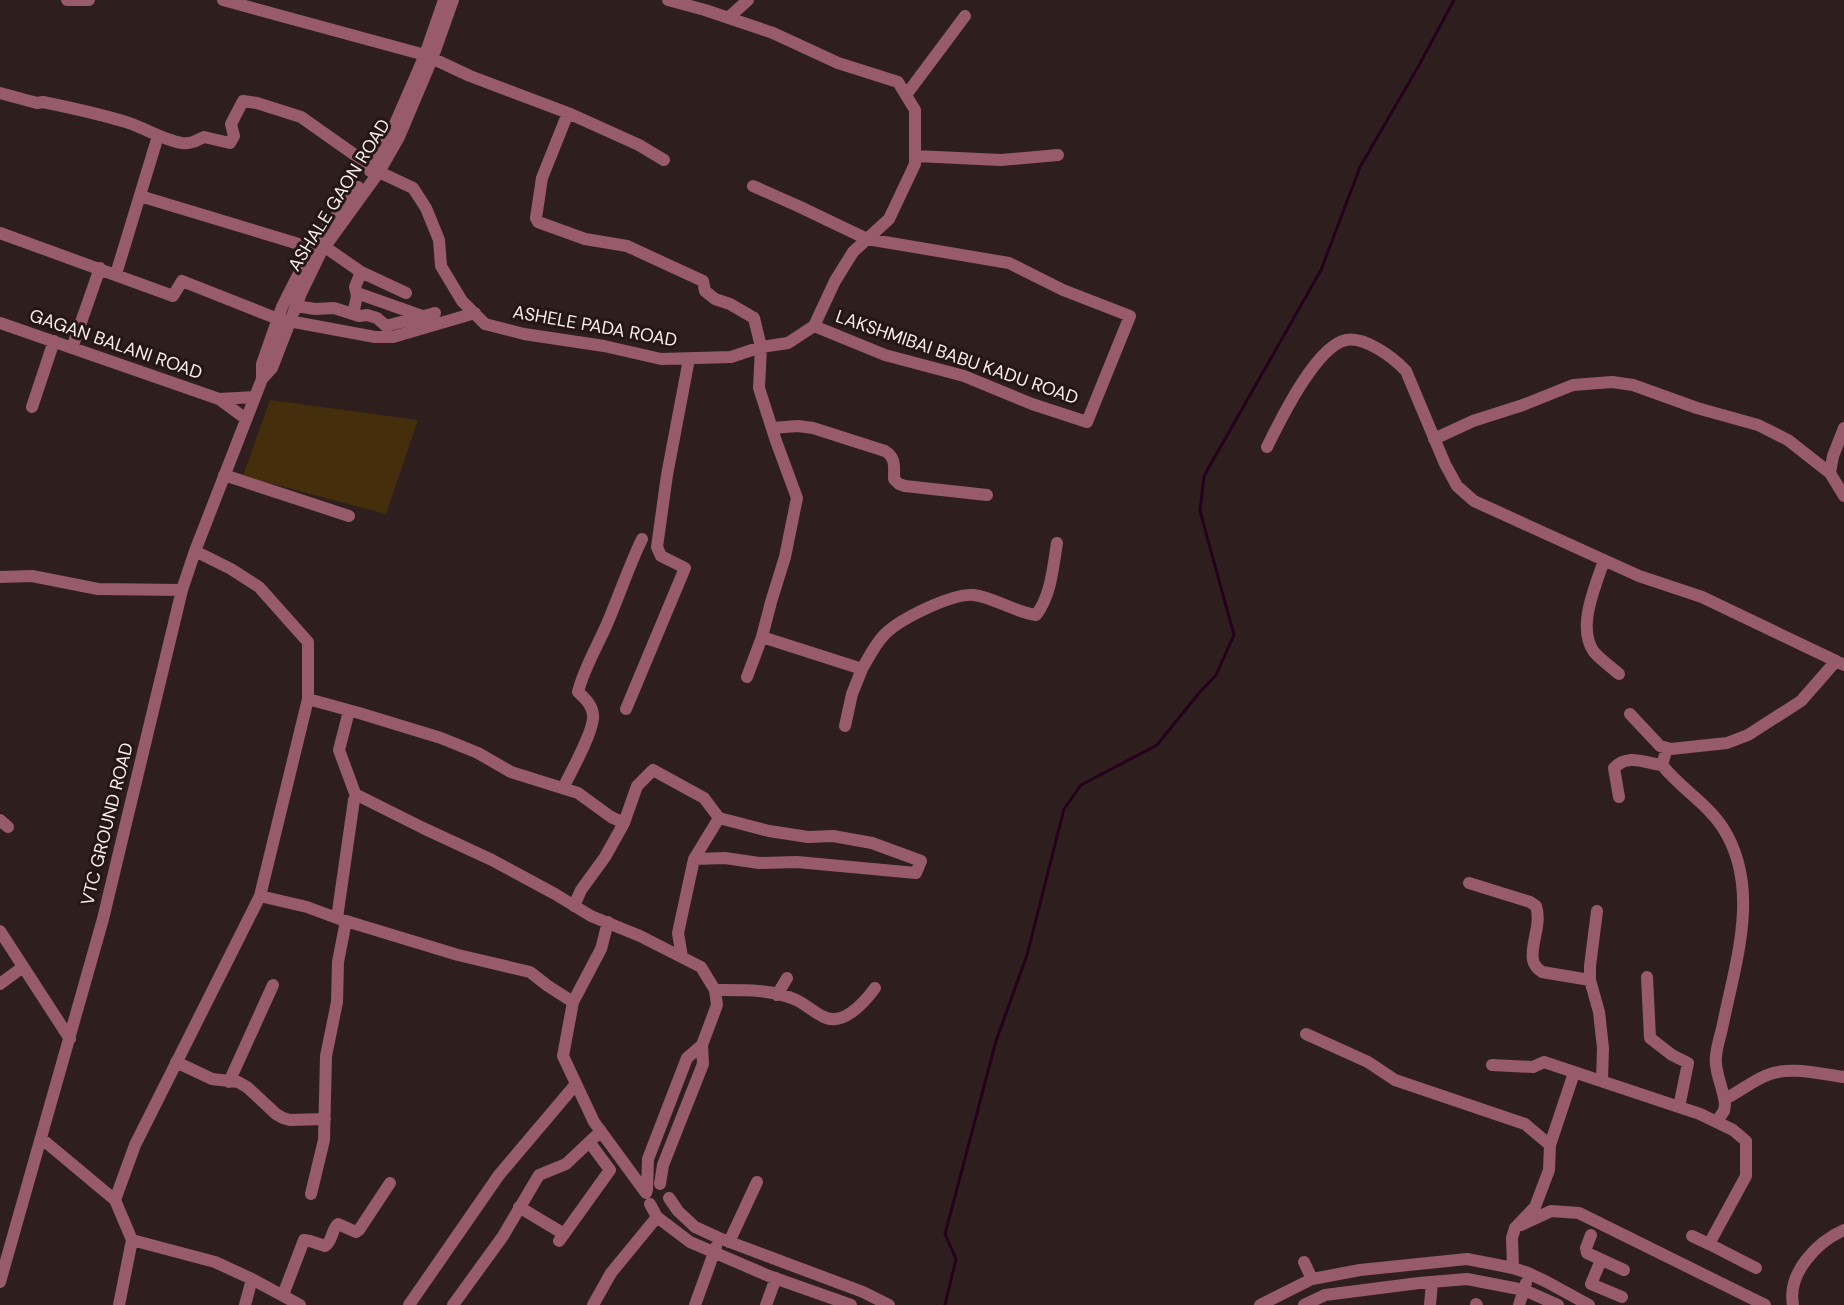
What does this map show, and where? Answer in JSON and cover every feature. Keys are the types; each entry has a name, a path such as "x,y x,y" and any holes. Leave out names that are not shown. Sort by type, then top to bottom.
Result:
{"street":[{"path":"67,0 89,0"},
{"path":"223,0 428,57 470,76 568,113 639,145 664,160"},
{"name":"ASHALE GAON ROAD","path":"428,57 444,0"},
{"name":"ASHALE GAON ROAD","path":"284,320 296,306 325,247 376,170 453,0"},
{"path":"668,0 773,33 838,63 898,82 906,95 965,16"},
{"path":"728,18 748,0"},
{"path":"0,93 37,103 43,102 94,112 130,123 158,136 116,274"},
{"name":"LAKSHMIBAI BABU KADU ROAD","path":"867,239 1009,263 1063,290 1130,316 1087,422 1032,404 964,376 885,356 814,326 853,252 867,239 889,219 915,164 915,110 906,95"},
{"name":"ASHELE PADA ROAD","path":"158,136 182,143 193,143 204,137 230,143 234,136 231,124 243,101 301,117 376,170 413,188 426,208 439,240 441,266 462,301 485,324 524,334 604,346 661,359 730,357 761,347 788,343 814,326"},
{"path":"568,113 542,178 536,218 538,222 585,239 627,246 703,281 705,291 714,299 730,304 754,318 761,347 759,388 798,498 785,557 762,637 747,677"},
{"path":"915,156 1001,160 1058,155"},
{"name":"ASHALE GAON ROAD","path":"262,379 272,368 291,288 312,248 376,170"},
{"path":"753,186 867,239"},
{"path":"140,196 312,248"},
{"path":"0,233 173,296 182,280 284,320 375,337 393,337 475,313"},
{"path":"325,247 362,272 406,293"},
{"path":"72,348 100,268"},
{"path":"353,314 357,293 355,287 362,272"},
{"path":"296,306 315,309 334,308 377,318 386,326 429,315 357,293"},
{"name":"GAGAN BALANI ROAD","path":"0,323 219,399 246,419"},
{"path":"1267,447 1296,391 1332,347 1346,340 1360,341 1396,360 1406,371 1434,439 1457,486 1474,501 1639,576 1702,597 1840,663 1802,701 1748,735 1727,743 1671,749 1660,746 1630,714"},
{"path":"32,407 54,341"},
{"path":"626,709 685,568 661,556 657,547 667,475 689,359"},
{"name":"VTC GROUND ROAD","path":"1,1274 42,1139 103,919 182,590 262,379"},
{"path":"1434,439 1473,421 1523,405 1573,385 1612,382 1633,385 1697,408 1758,425 1788,440 1830,474 1844,496"},
{"name":"GAGAN BALANI ROAD","path":"219,399 255,397"},
{"path":"772,428 798,426 813,428 885,451 892,456 894,462 894,479 905,486 987,495"},
{"path":"1830,474 1833,456 1844,428"},
{"path":"224,475 349,516"},
{"path":"563,788 582,750 594,717 590,704 578,692 583,673 607,625 642,538"},
{"path":"845,726 852,694 862,669 885,634 896,625 925,609 961,596 982,597 1036,615 1043,604 1049,586 1057,543"},
{"path":"115,1200 135,1145 260,896 308,699 308,642 258,588 231,569 195,551"},
{"path":"1604,560 1589,606 1587,632 1595,653 1619,674"},
{"path":"0,577 32,576 98,589 182,590"},
{"path":"762,637 862,669"},
{"path":"308,699 441,738 478,753 511,772 578,793 611,817 624,823"},
{"path":"311,1194 324,1140 326,1056 337,1002 338,962 356,796 339,746 349,711"},
{"path":"1662,765 1667,748"},
{"path":"1619,798 1614,768 1618,764 1624,761 1641,760 1662,765 1714,815 1735,852 1740,871 1743,921 1716,1058 1725,1099 1724,1111 1717,1121"},
{"path":"574,906 581,890 605,857 624,823 637,786 653,770 704,798 719,818 769,831 808,837 833,836 872,843 921,861 916,873 797,862 759,863 725,858 694,859"},
{"path":"356,796 373,802 492,860 591,916 701,967 715,990 717,1005 702,1045 703,1064 663,1165 660,1184"},
{"path":"682,957 678,933 694,859 719,818"},
{"path":"1469,883 1530,902 1536,906 1539,915 1533,959 1536,967 1542,972 1590,980"},
{"path":"260,896 307,907 458,955 530,972 573,1002"},
{"path":"1597,911 1592,942 1590,980 1599,1012 1603,1048 1602,1080"},
{"path":"608,922 601,949 573,1002 563,1056 594,1122 648,1196 657,1206 665,1204 669,1198"},
{"path":"0,931 70,1039"},
{"path":"0,984 24,967"},
{"path":"1647,977 1650,1038 1672,1055 1688,1063 1679,1107"},
{"path":"777,995 787,978"},
{"path":"229,1082 273,985"},
{"path":"715,990 777,995 794,999 822,1017 830,1019 846,1016 855,1010 875,988"},
{"path":"1306,1034 1368,1062 1395,1080 1525,1124 1550,1144"},
{"path":"702,1045 687,1058 648,1159 648,1196 657,1217 690,1242 713,1254 851,1305"},
{"path":"177,1062 205,1076 238,1082 283,1118 290,1120 325,1119"},
{"path":"1492,1065 1533,1067 1544,1062 1679,1107 1717,1121 1733,1130 1746,1141 1746,1176 1709,1244"},
{"path":"1725,1099 1777,1072 1791,1071 1844,1077"},
{"path":"1513,1268 1512,1238 1515,1228 1535,1207 1549,1170 1550,1144 1574,1073"},
{"path":"413,1304 499,1175 576,1084"},
{"path":"453,1305 503,1236 539,1175 566,1164 601,1131"},
{"path":"42,1139 115,1200 132,1240 119,1305"},
{"path":"519,1207 562,1237 610,1170 590,1143"},
{"path":"695,1305 713,1254 724,1240 757,1182"},
{"path":"284,1295 304,1240 325,1246 338,1224 356,1232 390,1183"},
{"path":"648,1196 653,1185 660,1184 667,1187 669,1198 678,1211 695,1227 775,1260 863,1292 889,1305"},
{"path":"1515,1228 1551,1211 1579,1213 1765,1305"},
{"path":"593,1305 611,1273 657,1217"},
{"path":"1793,1305 1791,1297 1793,1286 1808,1257 1837,1233 1844,1230"},
{"path":"1591,1235 1586,1248 1587,1252 1624,1270"},
{"path":"1692,1236 1756,1268"},
{"path":"132,1240 215,1262 300,1305"},
{"path":"1260,1305 1312,1279 1360,1270 1467,1259 1528,1273 1591,1305 1600,1288"},
{"path":"766,1305 775,1260"},
{"path":"1600,1260 1591,1283 1622,1297"},
{"path":"1305,1262 1312,1279"},
{"path":"1417,1263 1419,1283"},
{"path":"1360,1270 1364,1289"},
{"path":"1519,1305 1528,1273"},
{"path":"245,1305 252,1279"},
{"path":"1304,1305 1325,1295 1467,1279 1524,1290 1558,1305"},
{"path":"1430,1305 1432,1282"}],"shaded area":[{"path":"270,400 418,420 386,514 243,476"}],"waterway":[{"path":"945,1305 956,1259 945,1234 996,1041 1027,955 1064,809 1081,785 1157,745 1216,675 1234,635 1200,511 1204,476 1321,270 1360,167 1454,0"}]}
